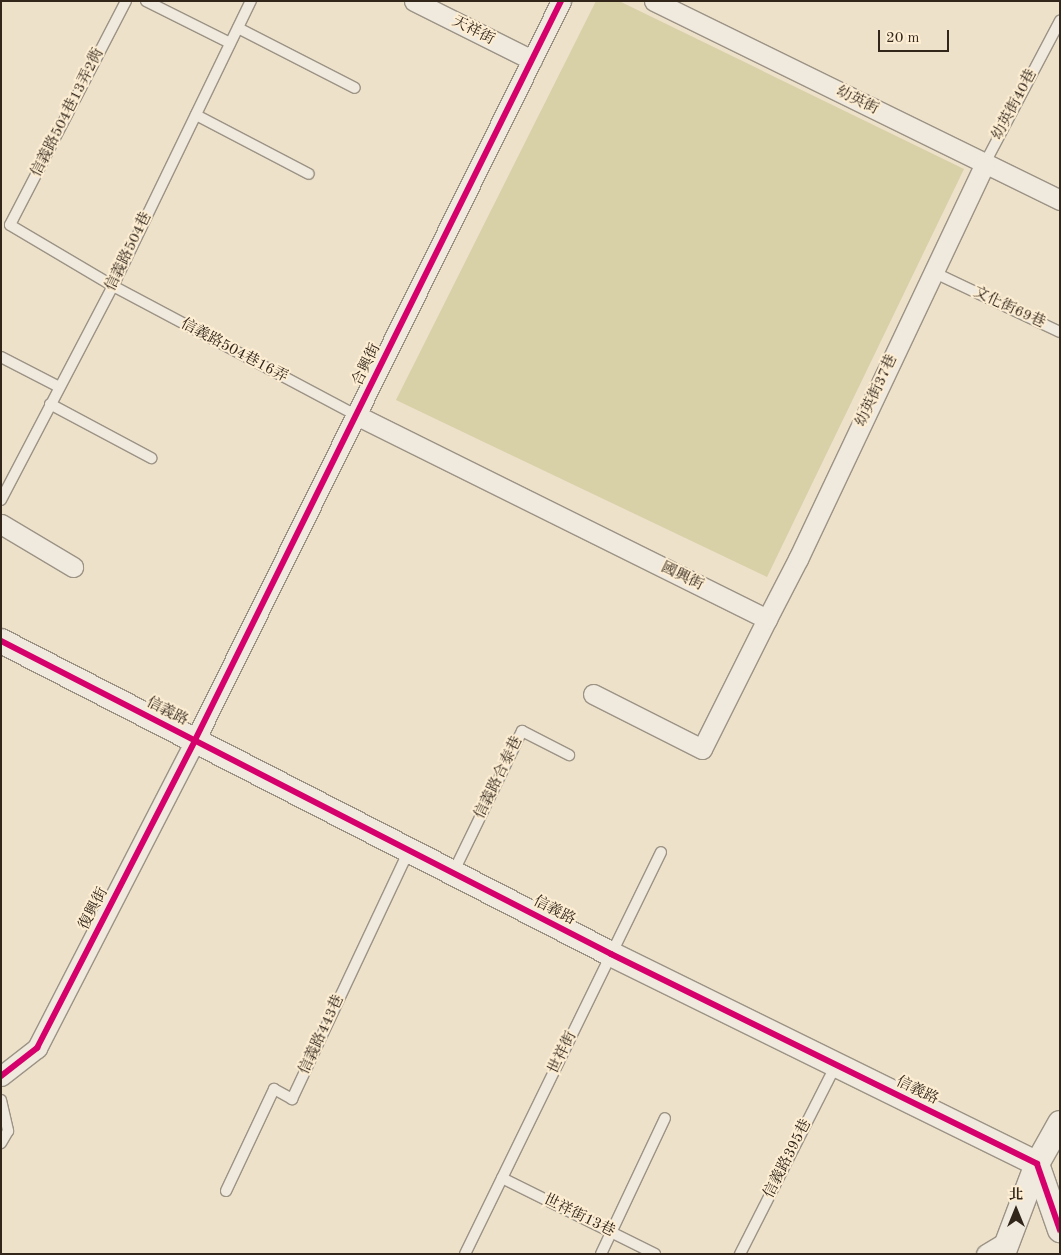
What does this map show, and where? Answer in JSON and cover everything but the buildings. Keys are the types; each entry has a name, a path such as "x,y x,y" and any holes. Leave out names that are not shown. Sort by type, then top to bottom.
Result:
{"street":[{"name":"天祥街","path":"414,1 532,60"},
{"name":"合興街","path":"194,740 561,1"},
{"name":"幼英街","path":"654,1 1060,200"},
{"name":"幼英街37巷","path":"767,619 798,560 985,163"},
{"name":"國興街","path":"356,415 767,619"},
{"path":"1,524 73,567"},
{"path":"592,694 702,749 767,619"},
{"name":"信義路","path":"1,641 611,954 1037,1164"},
{"name":"復興街","path":"1,1076 37,1048 194,740"},
{"path":"986,1254 1006,1248 1037,1164 1060,1123"},
{"path":"1037,1164 1060,1230"}],"lane":[{"name":"信義路504巷13弄2衖","path":"10,226 126,1"},
{"path":"146,1 230,43"},
{"name":"信義路504巷","path":"1,500 113,286 251,1"},
{"name":"幼英街40巷","path":"985,163 1060,21"},
{"path":"238,28 355,88"},
{"path":"196,115 309,174"},
{"name":"信義路504巷16弄","path":"10,226 113,286 356,415"},
{"name":"文化街69巷","path":"933,272 1060,332"},
{"path":"1,357 59,387"},
{"path":"50,404 152,458"},
{"name":"信義路合泰巷","path":"453,873 522,731 569,755"},
{"name":"信義路443巷","path":"226,1191 274,1089 292,1099 408,850"},
{"name":"世祥街","path":"465,1254 661,852"},
{"name":"信義路395巷","path":"740,1254 836,1065"},
{"path":"1,1100 8,1130 1,1143"},
{"path":"602,1254 665,1118"},
{"name":"世祥街13巷","path":"502,1178 655,1254"}],"shaded area":[{"path":"596,1 619,1 964,169 767,577 396,400"}],"cycle path":[{"path":"1,1076 37,1048 195,740 561,1"},
{"path":"1,641 611,954 1037,1164 1060,1230"}]}
